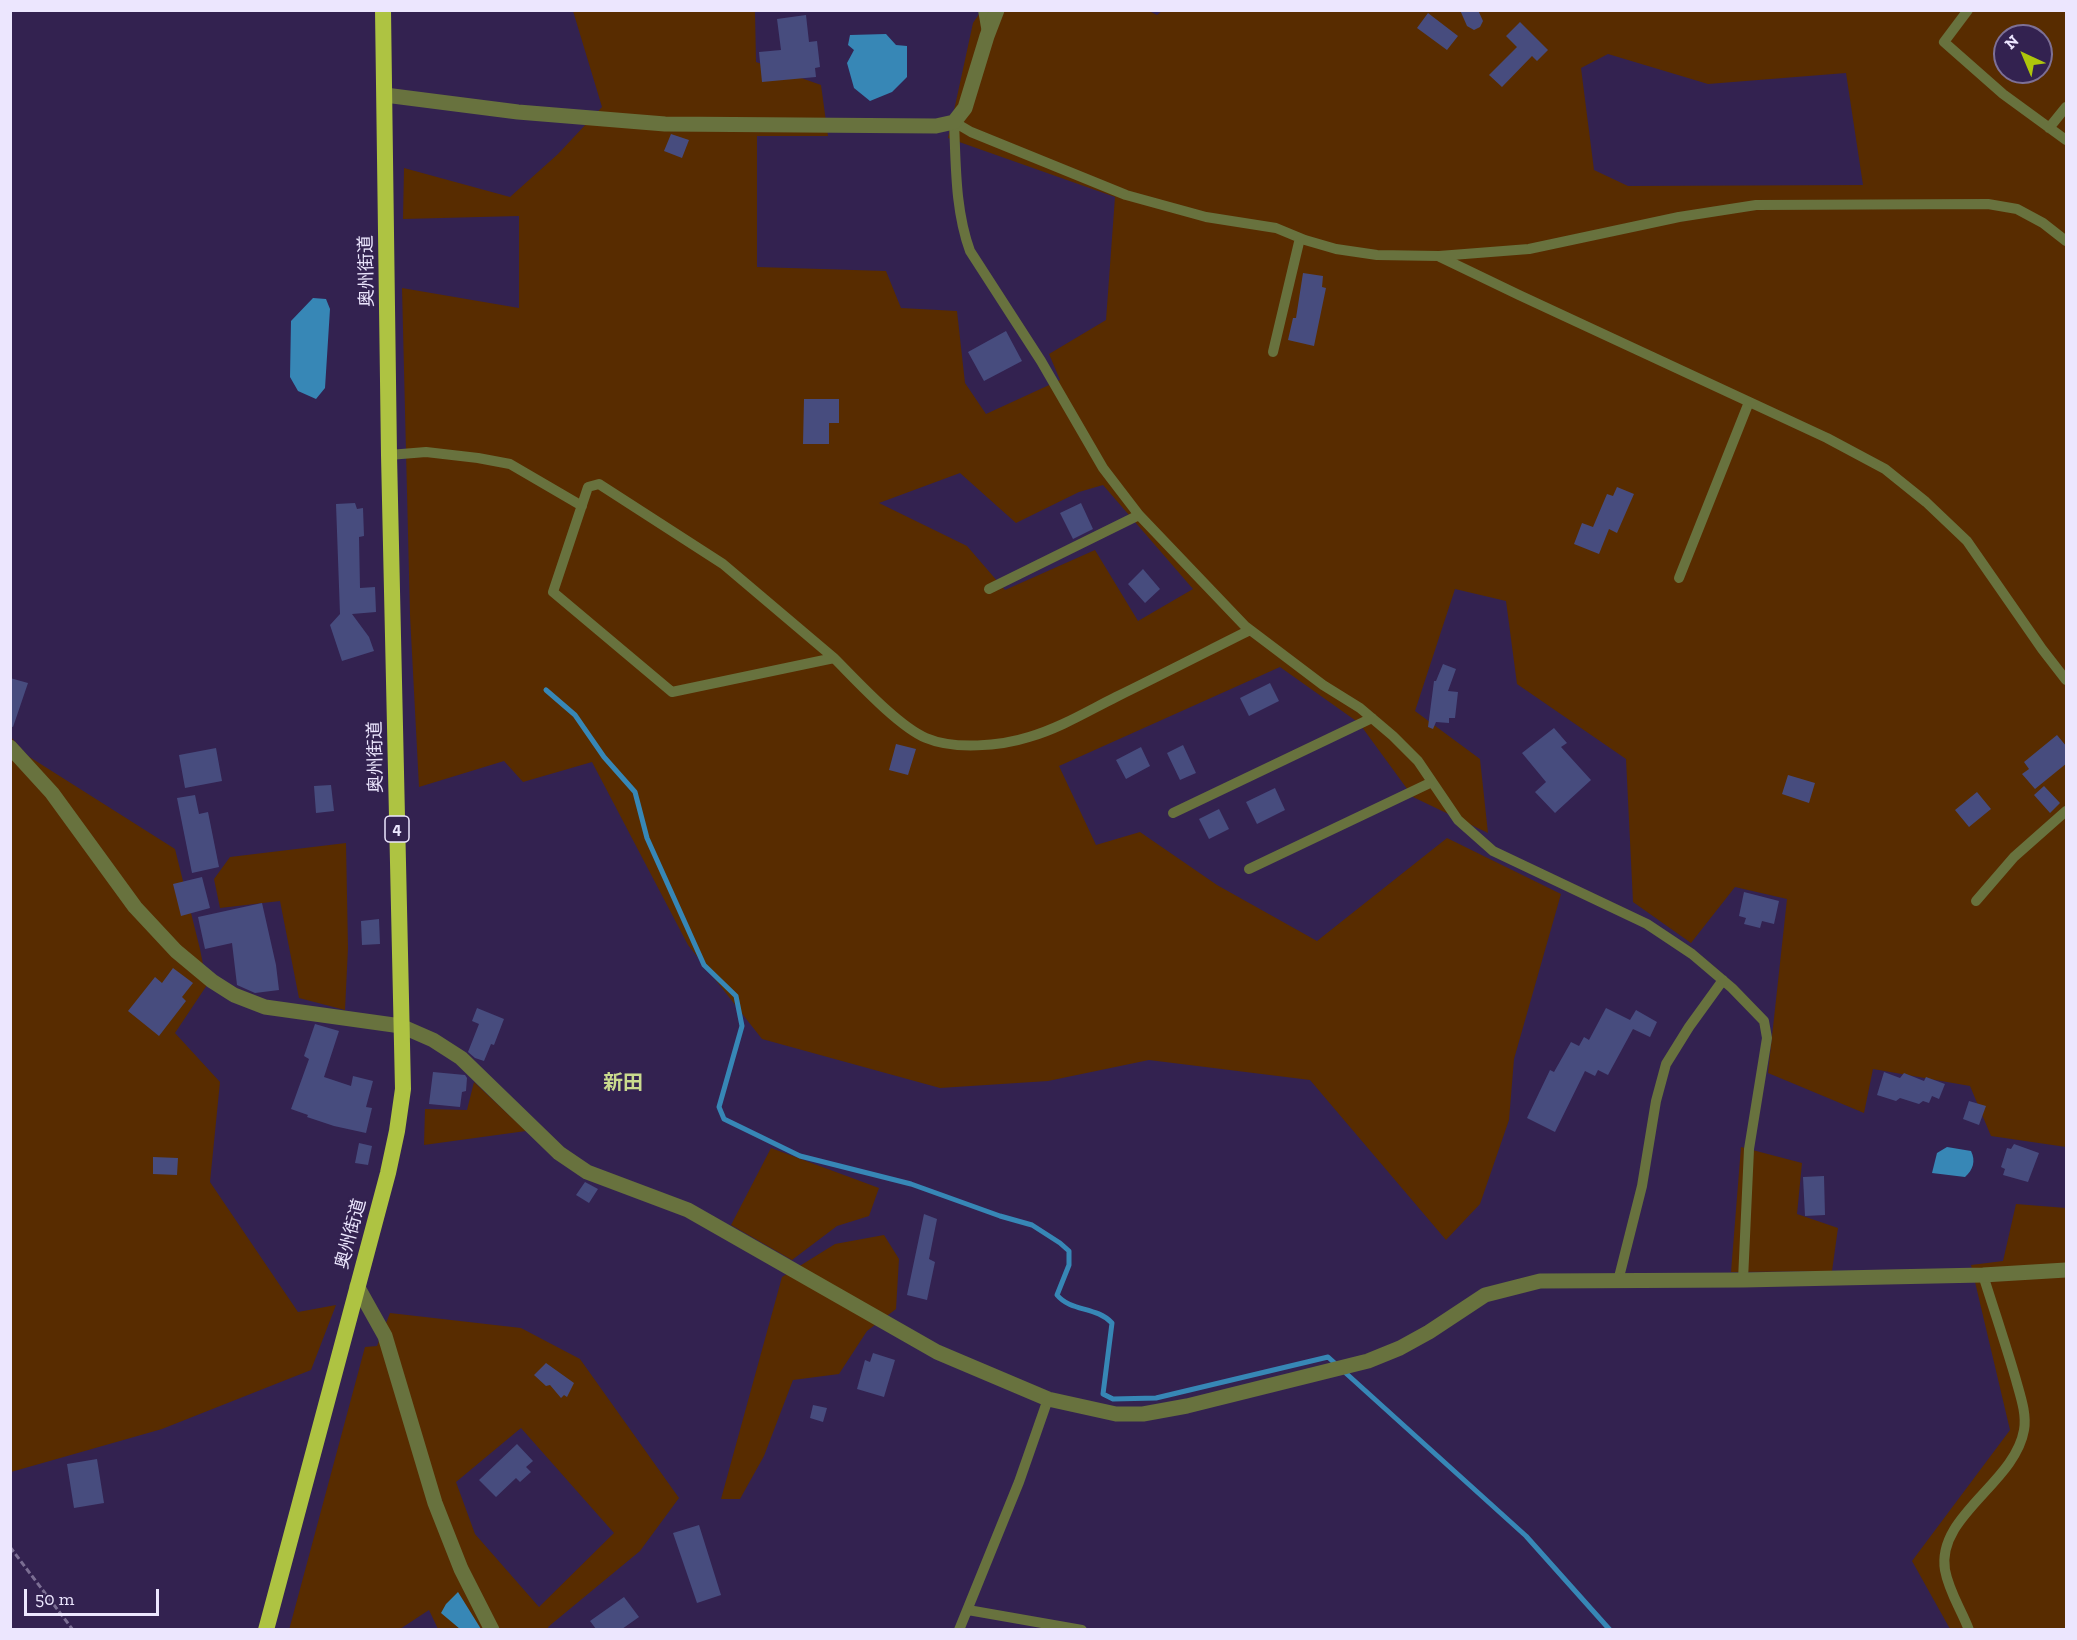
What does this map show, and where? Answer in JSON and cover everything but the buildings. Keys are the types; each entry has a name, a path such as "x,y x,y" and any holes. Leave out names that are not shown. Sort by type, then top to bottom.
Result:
{"highway":[{"name":"奥州街道","path":"266,1629 388,1173 403,1089 389,455 383,10"}],"street":[{"path":"385,95 518,112 665,124 936,126 954,122 965,108 987,36 998,10"},
{"path":"10,747 52,794 135,907 176,951 212,981 234,995 265,1007 401,1026 433,1040 461,1058 559,1153 588,1172 688,1210 937,1352 1048,1399 1116,1414 1143,1414 1187,1406 1368,1361 1400,1348 1485,1295 1540,1281 1983,1275 2067,1270"},
{"path":"357,1286 385,1336 435,1503 461,1569 492,1629"}],"lane":[{"path":"983,10 987,36"},
{"path":"1968,10 1944,42 2003,94 2067,140"},
{"path":"2049,129 2067,107"},
{"path":"954,122 972,132 1126,195 1206,217 1276,228 1336,249 1377,255 1438,256 1529,249 1679,218 1756,205 1988,204 2017,209 2043,223 2067,241"},
{"path":"954,122 959,208 963,232 970,251 1041,361 1103,468 1139,515 1250,630 1323,685 1360,708 1418,761 1458,820 1493,851 1647,924 1692,954 1723,980 1764,1021 1767,1038 1749,1149 1743,1280"},
{"path":"1273,352 1300,238"},
{"path":"1438,256 1827,438 1885,469 1926,502 1967,541 2067,681"},
{"path":"1679,578 1749,402"},
{"path":"389,455 426,452 510,464 582,506"},
{"path":"834,658 672,692 553,591 588,487 599,484 723,564 834,658 899,720 925,738 942,743 965,745 1000,743 1029,737 1064,723 1250,630"},
{"path":"989,590 1139,515"},
{"path":"1173,813 1372,718"},
{"path":"1249,869 1432,782"},
{"path":"1976,901 2014,857 2067,811"},
{"path":"1618,1281 1642,1186 1656,1101 1666,1064 1723,980"},
{"path":"1969,1629 1951,1593 1945,1568 1946,1547 1956,1526 2007,1469 2018,1450 2024,1429 2022,1405 1983,1275"},
{"path":"959,1629 1019,1482 1048,1399"},
{"path":"968,1610 1083,1629"}],"path":[{"path":"10,1548 73,1629"}],"shaded area":[{"path":"1147,10 1157,15 1163,10 2066,11 2066,1147 1991,1136 1970,1086 1873,1069 1864,1113 1768,1073 1787,899 1735,887 1691,943 1633,902 1626,759 1517,684 1506,601 1455,589 1415,711 1480,759 1488,833 1413,797 1359,723 1280,667 1059,766 1096,845 1140,832 1217,885 1317,941 1447,838 1561,894 1514,1059 1509,1120 1480,1204 1446,1240 1310,1080 1149,1060 1048,1081 940,1088 762,1039 688,945 592,762 523,782 504,761 419,787 410,615 402,288 519,308 519,216 403,219 404,168 510,197 558,154 602,107 573,11 755,11 756,62 821,85 828,136 757,136 757,267 886,271 901,308 957,311 965,383 986,414 1060,380 1049,354 1106,320 1115,197 948,138 973,23 981,11","holes":["1608,54 1708,84 1846,73 1863,185 1628,186 1594,170 1581,68","960,473 1016,523 1079,492 1103,485 1193,589 1138,621 1095,550 1005,590 967,546 879,503"]},
{"path":"11,737 28,756 175,849 207,985 175,1033 220,1082 210,1182 298,1312 336,1305 311,1370 162,1429 11,1472"},
{"path":"346,843 348,948 345,1010 299,998 280,901 220,908 214,879 230,857"},
{"path":"474,1082 526,1131 424,1145 425,1109 467,1110"},
{"path":"1741,1147 1802,1163 1797,1214 1838,1228 1832,1271 1731,1272"},
{"path":"771,1148 879,1188 869,1216 837,1226 792,1260 731,1225"},
{"path":"2016,1204 2066,1208 2066,1629 1950,1629 1912,1561 2010,1430 1971,1265 2003,1261"},
{"path":"884,1235 899,1259 896,1309 867,1331 839,1374 793,1380 764,1456 740,1499 721,1499 782,1277 835,1244"},
{"path":"390,1313 521,1328 580,1359 679,1498 640,1551 548,1627 549,1629 438,1629 429,1610 400,1629 289,1630 365,1347 377,1346","holes":["521,1428 614,1533 539,1607 475,1534 456,1482"]}],"water":[{"path":"886,34 896,45 907,46 907,77 892,92 870,101 854,88 847,63 854,50 848,45 850,35"},
{"path":"313,298 326,299 330,309 325,388 316,399 298,391 290,377 291,321"},
{"path":"1947,1147 1971,1151 1973,1165 1965,1177 1932,1173 1937,1153"},
{"path":"458,1592 481,1629 460,1629 441,1613"}],"waterway":[{"path":"546,690 575,715 604,757 635,792 647,838 704,965 736,996 742,1026 719,1107 724,1119 800,1156 911,1184 1032,1225 1060,1243 1069,1251 1069,1265 1057,1295 1069,1304 1099,1314 1112,1323 1103,1394 1113,1399 1156,1398 1328,1357 1526,1536 1610,1630"}],"district":[{"name":"新田","path":"623,1083"}]}
